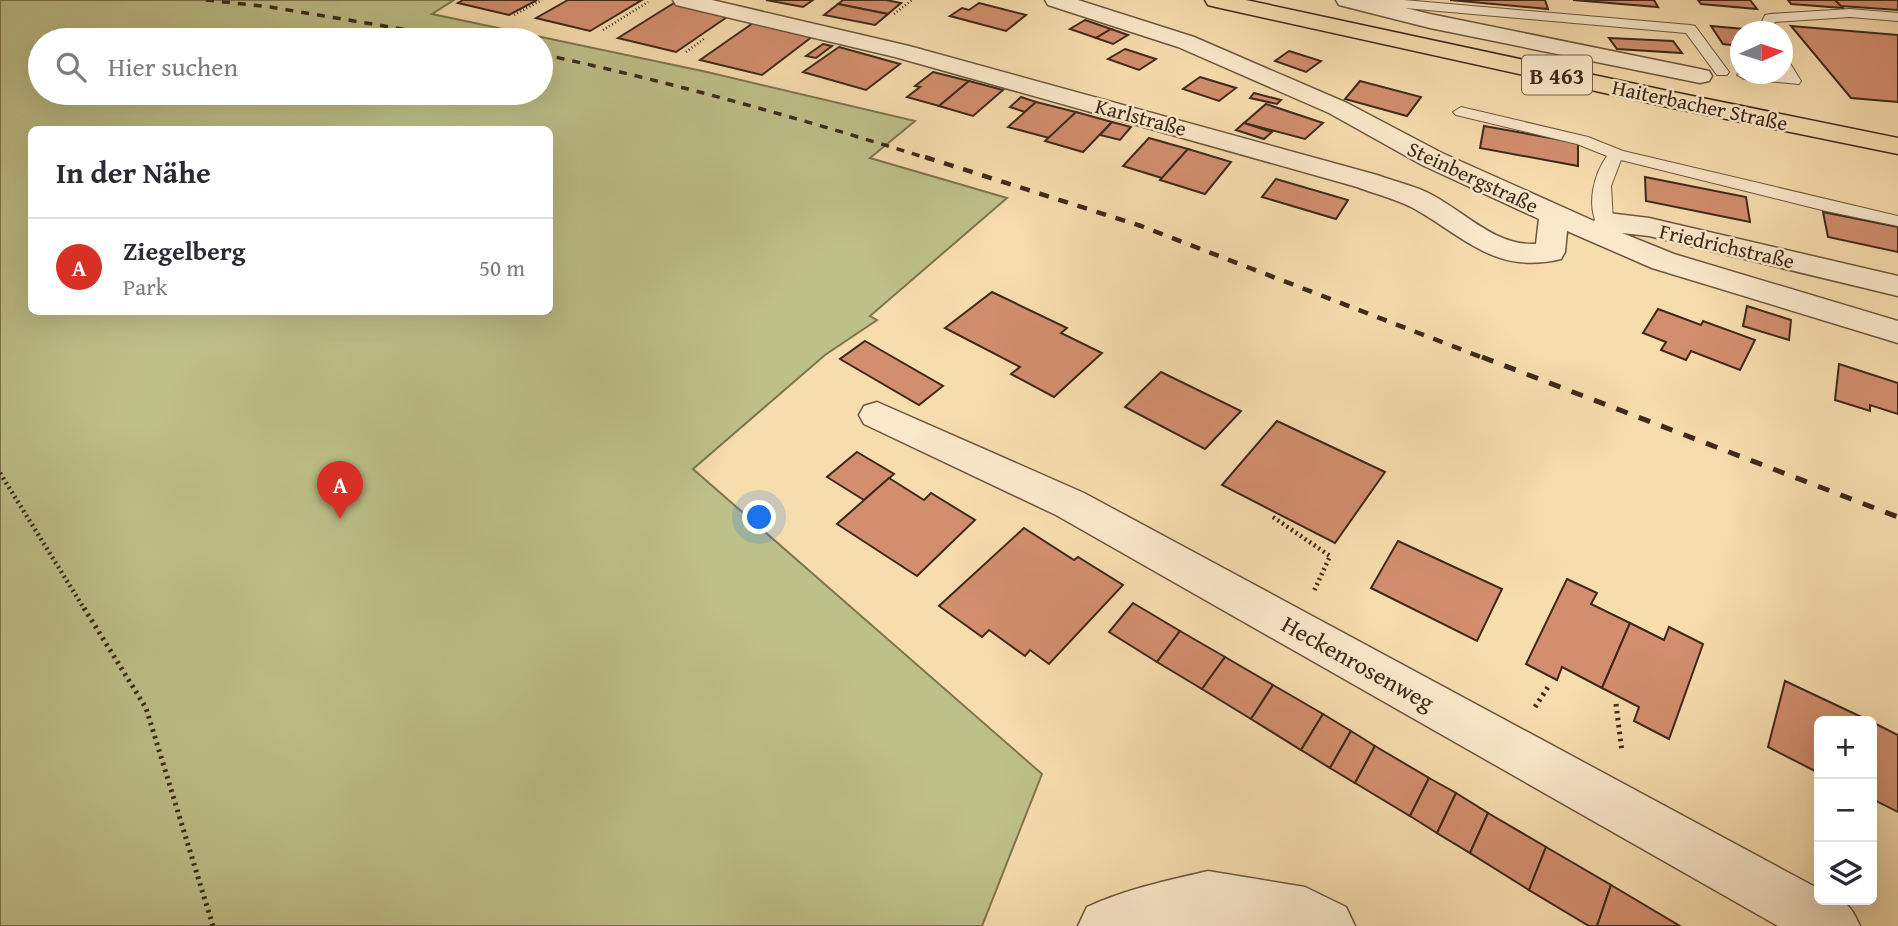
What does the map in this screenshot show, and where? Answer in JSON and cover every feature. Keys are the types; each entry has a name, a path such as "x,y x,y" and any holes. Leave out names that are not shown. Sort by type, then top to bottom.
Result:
{"main road":[{"name":"Haiterbacher Straße","path":"1216,0 1668,99 1898,146"}],"street":[{"name":"Karlstraße","path":"684,0 901,51 1367,181 1422,201 1476,237 1515,254 1550,252 1554,215"},
{"name":"Steinbergstraße","path":"1056,0 1186,41 1338,108 1432,159 1554,215 1664,261 1898,332"},
{"path":"1347,0 1430,21 1711,74"},
{"name":"Friedrichstraße","path":"1554,215 1649,228 1898,286"},
{"name":"Heckenrosenweg","path":"877,415 1070,504 1832,926"},
{"path":"1106,926 1124,918 1208,898 1304,914 1327,926"}],"lane":[{"path":"1360,0 1690,29 1711,74"},
{"path":"1769,21 1770,18 1850,13 1898,17"},
{"path":"1461,112 1582,140 1618,154 1826,206 1898,221"},
{"path":"1604,222 1599,204 1607,166 1618,154"}],"path":[{"path":"514,15 542,0"},
{"path":"603,30 652,0"},
{"path":"0,474 146,708 214,926"},
{"path":"1273,517 1330,556"}],"green space":[{"path":"0,0 454,0 432,14 498,28 28,28 28,105 553,105 553,40 707,72 915,121 870,158 1007,198 870,316 877,320 825,355 693,469 1042,774 982,926 0,926"}],"building":[{"path":"463,0 537,0 509,15 458,3"},
{"path":"568,0 642,0 590,31 536,18"},
{"path":"766,0 813,0 803,7"},
{"path":"843,0 886,0 901,3 888,14 838,4"},
{"path":"1450,0 1545,0 1548,9"},
{"path":"1573,0 1654,0 1658,7"},
{"path":"1698,0 1750,0 1757,9 1701,4"},
{"path":"1788,0 1835,0 1843,8 1791,4"},
{"path":"1835,0 1898,0 1898,10 1841,6"},
{"path":"674,3 730,15 676,52 618,38"},
{"path":"979,3 1026,15 1006,31 950,16 962,8 969,10"},
{"path":"838,4 888,14 875,25 824,15"},
{"path":"1085,20 1111,29 1096,38 1070,29"},
{"path":"753,23 813,36 762,75 700,60"},
{"path":"1711,26 1730,28 1730,45 1723,44"},
{"path":"1793,26 1898,35 1898,102 1851,98"},
{"path":"1111,29 1128,35 1113,44 1096,38"},
{"path":"1609,38 1673,41 1682,53 1617,49"},
{"path":"823,44 832,46 816,58 806,56"},
{"path":"839,47 900,64 866,90 803,72"},
{"path":"1125,49 1156,59 1139,70 1108,59"},
{"path":"1289,51 1321,61 1306,72 1275,61"},
{"path":"933,72 969,81 939,106 907,97 920,87 915,86"},
{"path":"1200,77 1236,88 1219,101 1183,89"},
{"path":"969,81 1003,90 973,116 939,106"},
{"path":"1360,81 1421,97 1407,116 1345,99"},
{"path":"1254,93 1281,100 1277,104 1250,98"},
{"path":"1021,97 1036,102 1025,112 1010,107"},
{"path":"1036,102 1076,112 1049,138 1008,127"},
{"path":"1266,104 1323,123 1305,139 1244,123"},
{"path":"1076,112 1112,122 1083,152 1045,141"},
{"path":"1112,122 1131,127 1120,140 1100,135"},
{"path":"1244,123 1272,132 1264,139 1236,130"},
{"path":"1484,126 1578,143 1578,166 1480,148"},
{"path":"1149,138 1188,149 1162,178 1123,166"},
{"path":"1188,149 1231,162 1205,194 1160,180"},
{"path":"1645,177 1746,197 1750,222 1646,201"},
{"path":"1276,179 1348,200 1336,219 1262,197"},
{"path":"1823,212 1898,227 1898,252 1828,237"},
{"path":"992,292 1067,328 1061,333 1102,353 1054,397 1011,374 1020,367 945,328"},
{"path":"1747,306 1791,320 1789,340 1743,326"},
{"path":"1658,309 1701,325 1703,321 1755,340 1740,370 1691,351 1686,360 1661,350 1666,342 1643,333"},
{"path":"865,341 943,386 919,405 840,359"},
{"path":"1839,364 1898,383 1898,414 1870,405 1870,411 1835,400"},
{"path":"1161,372 1241,411 1205,449 1125,407"},
{"path":"1277,421 1385,472 1335,543 1222,485"},
{"path":"857,452 894,474 864,500 827,477"},
{"path":"889,478 924,500 931,493 975,520 917,576 837,524"},
{"path":"1024,528 1074,560 1078,557 1123,585 1049,664 1030,650 1025,656 989,630 982,637 939,606"},
{"path":"1398,541 1502,589 1477,641 1371,588"},
{"path":"1567,579 1597,593 1591,604 1630,623 1602,688 1562,667 1557,680 1526,664"},
{"path":"1133,603 1180,631 1157,662 1109,632"},
{"path":"1630,623 1664,640 1669,627 1703,644 1669,739 1634,721 1639,707 1602,688"},
{"path":"1180,631 1225,657 1202,689 1157,662"},
{"path":"1225,657 1273,685 1251,719 1202,689"},
{"path":"1785,681 1859,716 1814,716 1814,770 1768,747"},
{"path":"1273,685 1323,714 1301,750 1251,719"},
{"path":"1323,714 1351,731 1330,768 1301,750"},
{"path":"1877,724 1898,735 1898,812 1877,802"},
{"path":"1351,731 1375,746 1355,783 1330,768"},
{"path":"1375,746 1429,778 1410,816 1355,783"},
{"path":"1429,778 1456,793 1437,833 1410,816"},
{"path":"1456,793 1488,813 1470,853 1437,833"},
{"path":"1488,813 1546,847 1529,890 1470,853"},
{"path":"1546,847 1611,885 1597,926 1589,926 1529,890"},
{"path":"1611,885 1680,926 1597,926"}],"railway":[{"path":"206,0 270,7 396,28"},
{"path":"553,57 737,102 930,159"},
{"path":"925,157 1141,226 1486,359"},
{"path":"1482,357 1898,517"}],"place":[{"name":"Ziegelberg","path":"340,519"}]}
